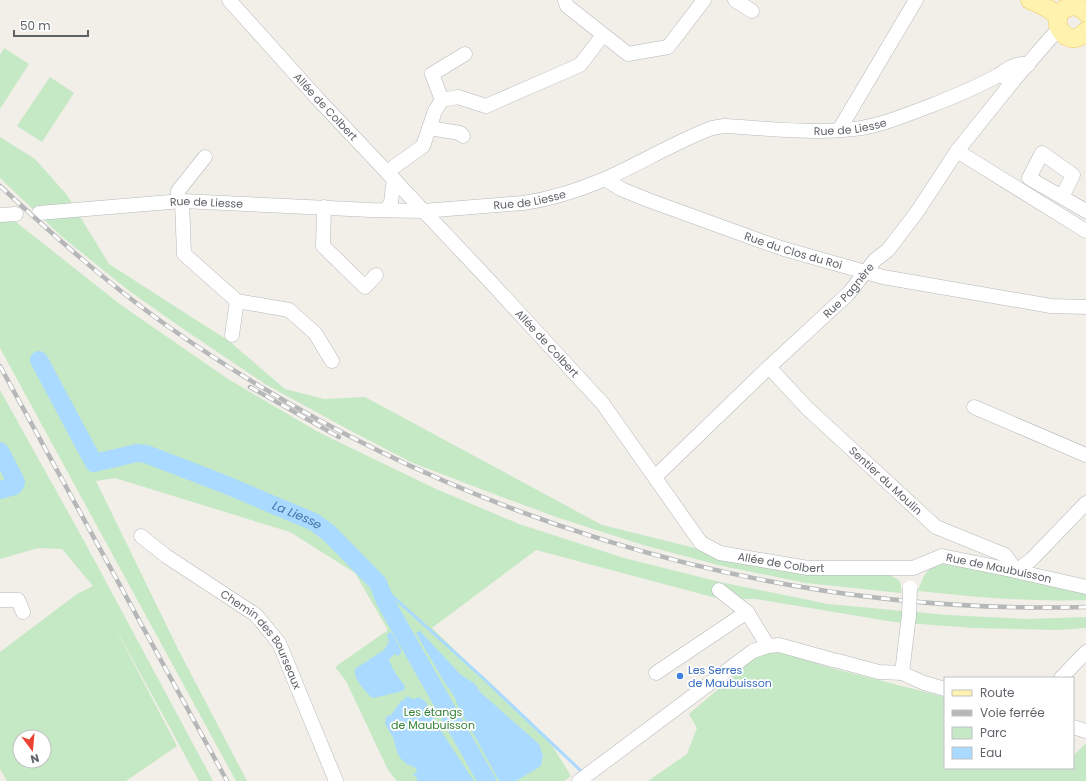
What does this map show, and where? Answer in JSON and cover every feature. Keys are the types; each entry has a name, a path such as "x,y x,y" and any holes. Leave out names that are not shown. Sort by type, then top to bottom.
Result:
{"main road":[{"path":"1030,0 1052,11 1056,16 1073,14"},
{"path":"1050,0 1073,14"},
{"path":"1073,14 1069,38 1076,38 1085,34"}],"street":[{"name":"Allée de Colbert","path":"228,0 317,98 603,404 701,543 720,553 808,568 913,568"},
{"path":"565,0 567,6 628,54 668,48 704,0"},
{"path":"735,0 752,11"},
{"path":"839,130 916,0"},
{"path":"997,76 1004,76 1014,80 1073,14"},
{"path":"387,210 391,202 390,175 423,146 435,111 442,100 458,97 486,106 580,65 603,35"},
{"path":"442,100 432,74 466,54"},
{"name":"Rue de Liesse","path":"39,213 180,201 423,211 537,201 605,179 712,128 724,126 839,130 862,128 886,122 952,97 997,76 1012,67 1020,64 1028,65"},
{"name":"Rue Pagnère","path":"655,477 769,367 848,294 875,260 888,250 917,212 957,151 1014,80"},
{"path":"429,128 460,133 463,136"},
{"path":"957,151 1086,231"},
{"path":"205,157 178,191 184,254 237,300 289,310 315,333 332,361"},
{"name":"Rue du Clos du Roi","path":"605,179 621,189 648,200 761,241 797,253 866,272 1052,306 1086,307"},
{"path":"1062,196 1086,211"},
{"path":"324,207 323,246 365,287 376,275"},
{"path":"0,215 16,214"},
{"path":"232,336 237,300"},
{"name":"Sentier du Moulin","path":"769,367 812,412 936,527 1005,555 1016,571"},
{"path":"974,407 1086,455"},
{"path":"1016,571 1031,560 1086,503"},
{"name":"Chemin des Bourseaux","path":"141,536 166,556 256,615 279,644 336,781"},
{"name":"Rue de Maubuisson","path":"913,568 942,556 1086,587"},
{"path":"902,673 913,568"},
{"path":"719,590 747,612 768,646"},
{"path":"0,600 18,600 23,612"},
{"path":"656,673 747,612"},
{"path":"579,781 753,651 768,646 779,645 879,672 902,673 924,683 944,689"},
{"path":"1062,677 1086,652"},
{"path":"1074,727 1086,731"}],"green space":[{"path":"4,48 29,64 0,109 0,55"},
{"path":"50,77 74,93 42,142 17,126"},
{"path":"0,137 35,159 67,195 109,264 229,341 285,389 324,399 365,397 602,525 735,558 888,574 899,581 901,585 901,593 806,583 722,566 643,545 559,518 413,463 265,384 128,290 60,235 0,178"},
{"name":"Les étangs de Maubuisson","path":"0,222 16,222 121,305 228,379 318,432 436,489 519,524 624,558 720,582 828,604 947,615 1027,619 1086,617 1086,628 1058,630 974,628 894,622 756,599 720,599 536,550 432,628 550,742 571,776 564,781 397,781 388,770 346,681 335,667 388,630 355,573 290,532 115,478 96,481 178,649 247,781 236,781 0,348"},
{"path":"0,390 83,539 213,781 199,781 110,618 177,746 126,781 7,781 0,769 0,652 77,594 93,586 62,549 38,548 0,559"},
{"path":"958,562 1086,590 1086,600 1002,598 918,591 924,576 931,568"},
{"path":"772,652 783,653 835,669 944,697 944,769 1074,769 1074,755 1086,743 1086,781 648,781 687,754 697,728 689,714 756,657"}],"water":[{"path":"420,631 460,674 475,684 480,692 539,744 543,756 541,766 516,781 499,781 460,711 455,698 416,633"},
{"path":"390,632 401,650 401,653 398,656 395,654 389,659 393,670 405,686 404,690 373,698 360,684 356,677 355,669 384,650 389,642 387,635"},
{"path":"406,697 414,699 419,697 426,702 441,731 474,781 417,781 417,778 413,774 417,772 416,768 407,764 401,759 397,752 393,737 385,724 387,716 391,715 401,701"}],"waterway":[{"name":"La Liesse","path":"39,360 94,463 137,453 146,454 224,484 314,522 329,533 378,583 385,601 487,781"},
{"name":"La Liesse","path":"0,451 16,482 14,486 0,490"},
{"path":"378,583 482,677 580,770"}],"railway":[{"path":"0,186 81,258 166,325 269,391 376,450 488,499 604,540 722,571 842,593 964,605 1086,607"},
{"path":"0,366 227,781"},
{"path":"250,387 339,437"}],"place":[{"name":"Les Serres de Maubuisson","path":"680,676"}]}
